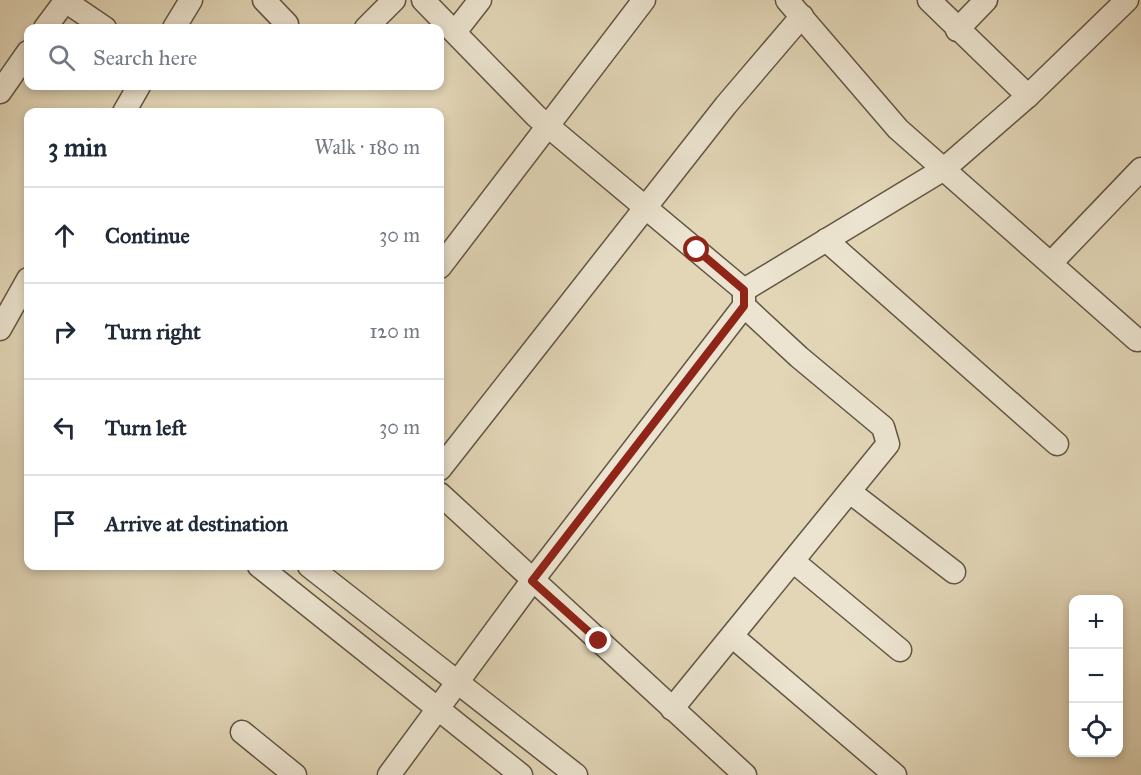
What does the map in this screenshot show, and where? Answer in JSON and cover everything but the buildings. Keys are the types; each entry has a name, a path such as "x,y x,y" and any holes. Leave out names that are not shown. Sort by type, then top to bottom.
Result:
{"street":[{"path":"48,24 65,0 99,24"},
{"path":"176,24 191,0"},
{"path":"264,0 287,24"},
{"path":"370,24 394,0"},
{"path":"423,0 547,124 646,208 744,298 799,357 884,427 888,444 672,709"},
{"path":"455,32 480,0"},
{"path":"444,262 644,0"},
{"path":"929,0 957,30 1028,96"},
{"path":"957,30 986,0"},
{"path":"389,775 744,298 826,240 944,169 1028,96 1127,0"},
{"path":"444,464 726,105 794,8 898,129 1137,340"},
{"path":"0,92 24,58"},
{"path":"126,108 138,90"},
{"path":"1051,263 1137,183"},
{"path":"826,240 1057,444"},
{"path":"0,327 24,286"},
{"path":"850,492 954,572"},
{"path":"444,498 745,775"},
{"path":"793,561 900,650"},
{"path":"265,570 521,775"},
{"path":"314,570 576,775"},
{"path":"732,636 895,775"},
{"path":"242,732 295,775"}],"route":[{"path":"599,641 532,581 744,306 744,290 697,250"}]}
